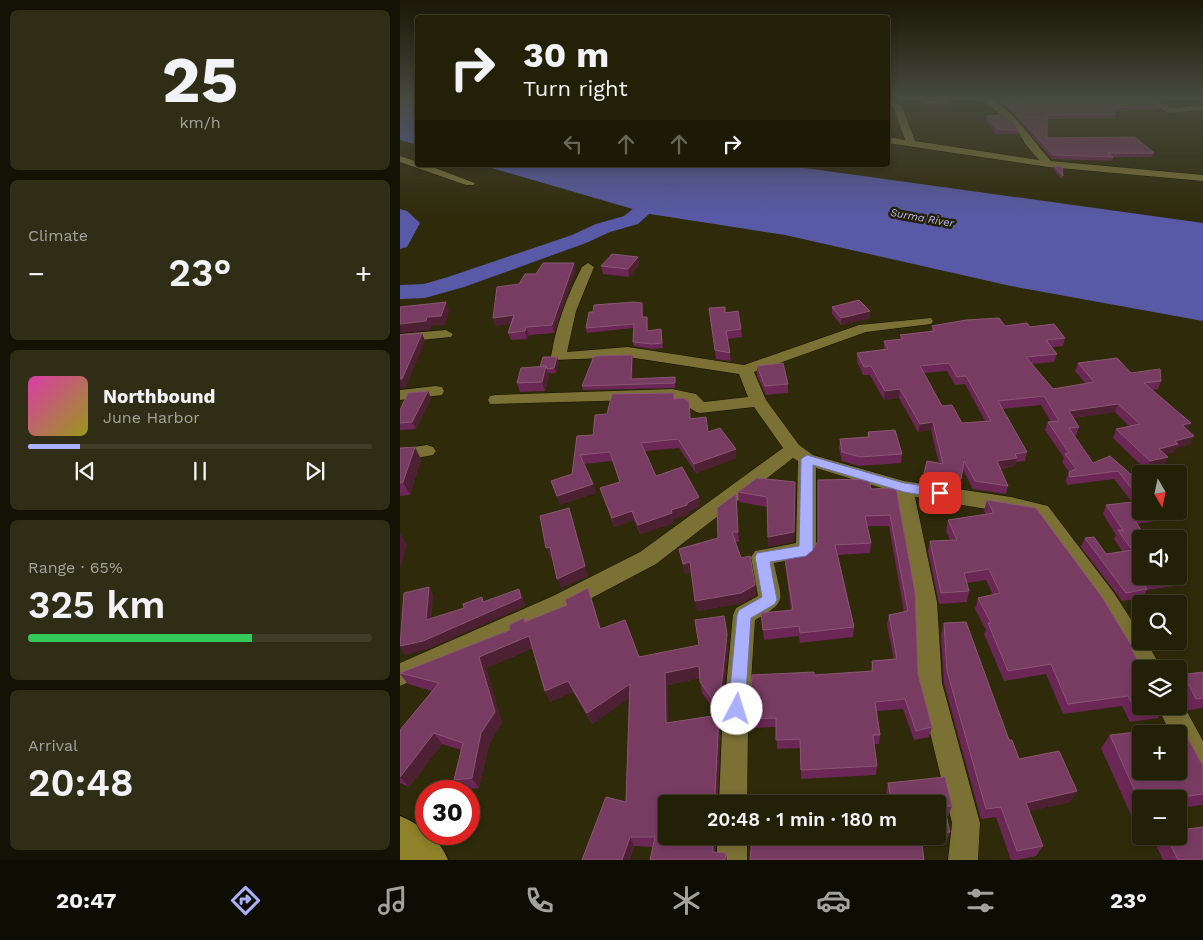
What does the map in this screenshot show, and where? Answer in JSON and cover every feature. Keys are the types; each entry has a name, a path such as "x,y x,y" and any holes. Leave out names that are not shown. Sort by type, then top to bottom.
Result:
{"main road":[{"path":"400,835 429,860"}],"street":[{"path":"909,138 911,144"},
{"path":"1026,138 1048,164"},
{"path":"890,140 1048,164 1203,178"},
{"path":"400,159 415,164"},
{"path":"423,167 470,183"},
{"path":"588,267 575,292 560,344 559,357 628,352 745,370 864,328 926,321"},
{"path":"400,338 446,334"},
{"path":"745,370 758,401 800,454 904,488 1011,504 1042,512 1106,600 1144,660"},
{"path":"400,395 436,391"},
{"path":"496,400 567,396 608,397 672,394 690,398 700,408 758,401"},
{"path":"400,455 427,451"},
{"path":"400,675 561,603 648,558 800,454"},
{"path":"733,795 735,728 744,615 770,600 762,557 806,550 800,454"},
{"path":"904,488 926,602 930,683 966,824 963,860"},
{"path":"1175,715 1203,769"},
{"path":"732,845 732,860"}],"water":[{"path":"400,138 415,138 415,144 400,140"},
{"name":"Surma River","path":"488,167 798,167 1203,223 1203,321 1011,286 785,235 650,214"}],"building":[{"path":"1038,138 1136,138 1154,153 1108,153 1113,157 1053,155"},
{"path":"1054,166 1062,167 1063,176"},
{"path":"612,254 638,257 628,269 601,266"},
{"path":"543,263 574,263 552,325 526,327 525,331 508,333 514,315 493,318 497,287 519,284 525,274 536,274"},
{"path":"859,300 870,311 841,318 832,307"},
{"path":"446,302 441,316 427,317 426,321 400,324 400,307"},
{"path":"642,303 642,317 647,317 647,331 661,329 662,343 633,342 634,324 586,328 589,312 593,312 594,305"},
{"path":"725,307 725,313 738,311 741,329 726,331 730,353 715,350 709,308"},
{"path":"999,318 1005,326 1027,323 1030,327 1054,324 1065,338 1046,340 1057,354 1026,357 1053,389 1094,382 1078,363 1117,358 1131,373 1160,369 1161,381 1144,383 1191,423 1182,425 1194,436 1175,441 1178,444 1159,449 1168,457 1150,461 1116,429 1140,424 1118,404 1069,411 1079,427 1069,428 1093,463 1110,456 1132,475 1132,489 1118,471 1070,477 1069,472 1076,469 1065,454 1069,453 1048,422 1059,421 1044,396 998,401 1027,452 1015,454 1017,458 997,461 1008,486 975,481 964,461 961,479 924,473 927,461 943,464 933,422 920,424 900,389 885,391 871,366 864,367 857,353 888,349 884,341 903,339 900,335 935,331 932,326 966,320","holes":["949,363 957,377 966,376 991,421 962,423 952,405 942,406 920,366"]},
{"path":"422,333 402,379 400,379 400,335"},
{"path":"632,355 631,379 675,377 675,383 582,386 594,356"},
{"path":"543,357 557,357 554,368 540,367"},
{"path":"783,363 788,384 765,386 757,366"},
{"path":"546,366 542,382 517,383 521,368"},
{"path":"428,391 412,422 400,423 400,410 408,393"},
{"path":"674,393 674,399 683,398 689,401 690,419 706,417 708,432 720,428 736,449 694,464 678,439 641,443 656,476 682,467 699,497 687,503 687,505 671,510 672,513 638,525 632,511 612,518 600,488 620,482 610,452 580,455 593,484 557,496 551,481 572,474 577,436 593,435 595,415 607,414 612,394"},
{"path":"895,430 902,454 860,457 842,452 840,439 869,437 868,432"},
{"path":"415,447 403,482 400,483 400,448"},
{"path":"757,478 795,482 794,532 768,537 767,497 738,492"},
{"path":"869,479 871,489 896,488 915,592 918,674 932,727 916,731 905,699 875,702 880,735 873,735 877,766 801,770 800,739 776,740 776,718 749,719 752,675 814,672 814,675 873,671 872,661 897,659 889,615 908,611 890,515 865,516 871,543 835,545 854,627 800,633 799,626 763,630 761,613 793,610 784,553 814,548 818,541 818,480"},
{"path":"736,494 738,532 732,532 741,558 750,556 755,585 741,593 695,601 690,562 683,564 679,549 718,538 717,508"},
{"path":"987,500 1036,508 1102,597 1132,646 1131,648 1137,660 1132,660 1132,703 1128,696 1068,704 1051,664 1008,671 988,623 991,623 978,598 1000,593 989,569 964,573 969,591 941,593 930,541 957,540 948,520 994,513"},
{"path":"1132,502 1132,520 1135,520 1141,530 1132,530 1132,550 1118,530 1123,530 1106,505"},
{"path":"569,508 585,566 557,579 550,547 546,548 540,516"},
{"path":"1094,537 1106,554 1132,550 1132,585 1144,585 1147,589 1126,593 1085,538"},
{"path":"429,587 426,620 464,608 463,604 482,597 483,602 519,589 521,598 423,641 400,646 404,593"},
{"path":"588,588 600,629 625,620 639,657 699,645 695,620 724,616 727,634 719,708 700,682 699,666 665,673 666,723 719,715 715,794 721,795 658,795 658,845 713,845 713,852 726,853 725,860 650,860 655,837 630,837 622,860 582,860 606,797 626,802 630,684 587,713 568,681 545,691 529,636 479,657 495,712 481,733 472,778 454,780 463,743 434,733 400,777 400,730 439,683 400,673 510,630 509,625 524,618 525,622 567,605 565,600"},
{"path":"966,622 1009,740 1012,740 1019,759 1059,751 1077,791 1026,803 1043,846 1017,851 1001,807 986,809 947,671 944,623"},
{"path":"1203,672 1203,698 1196,699 1187,684 1187,674"},
{"path":"1132,733 1132,780 1187,780 1187,736 1203,766 1203,794 1187,796 1187,790 1134,790 1110,735"},
{"path":"945,777 952,806 946,806 946,795 890,795 888,783"},
{"path":"946,815 950,832 946,832"},
{"path":"1203,827 1203,860 1178,860 1170,845 1187,845 1187,829"},
{"path":"751,845 922,845 924,860 750,860"}],"waterway":[{"path":"400,292 425,291 456,282 579,239 603,228 631,220 652,202 674,192"},
{"path":"400,215 411,223 400,243"}],"route":[{"path":"737,709 744,615 770,600 762,557 806,550 807,459 904,488 940,493"}]}
